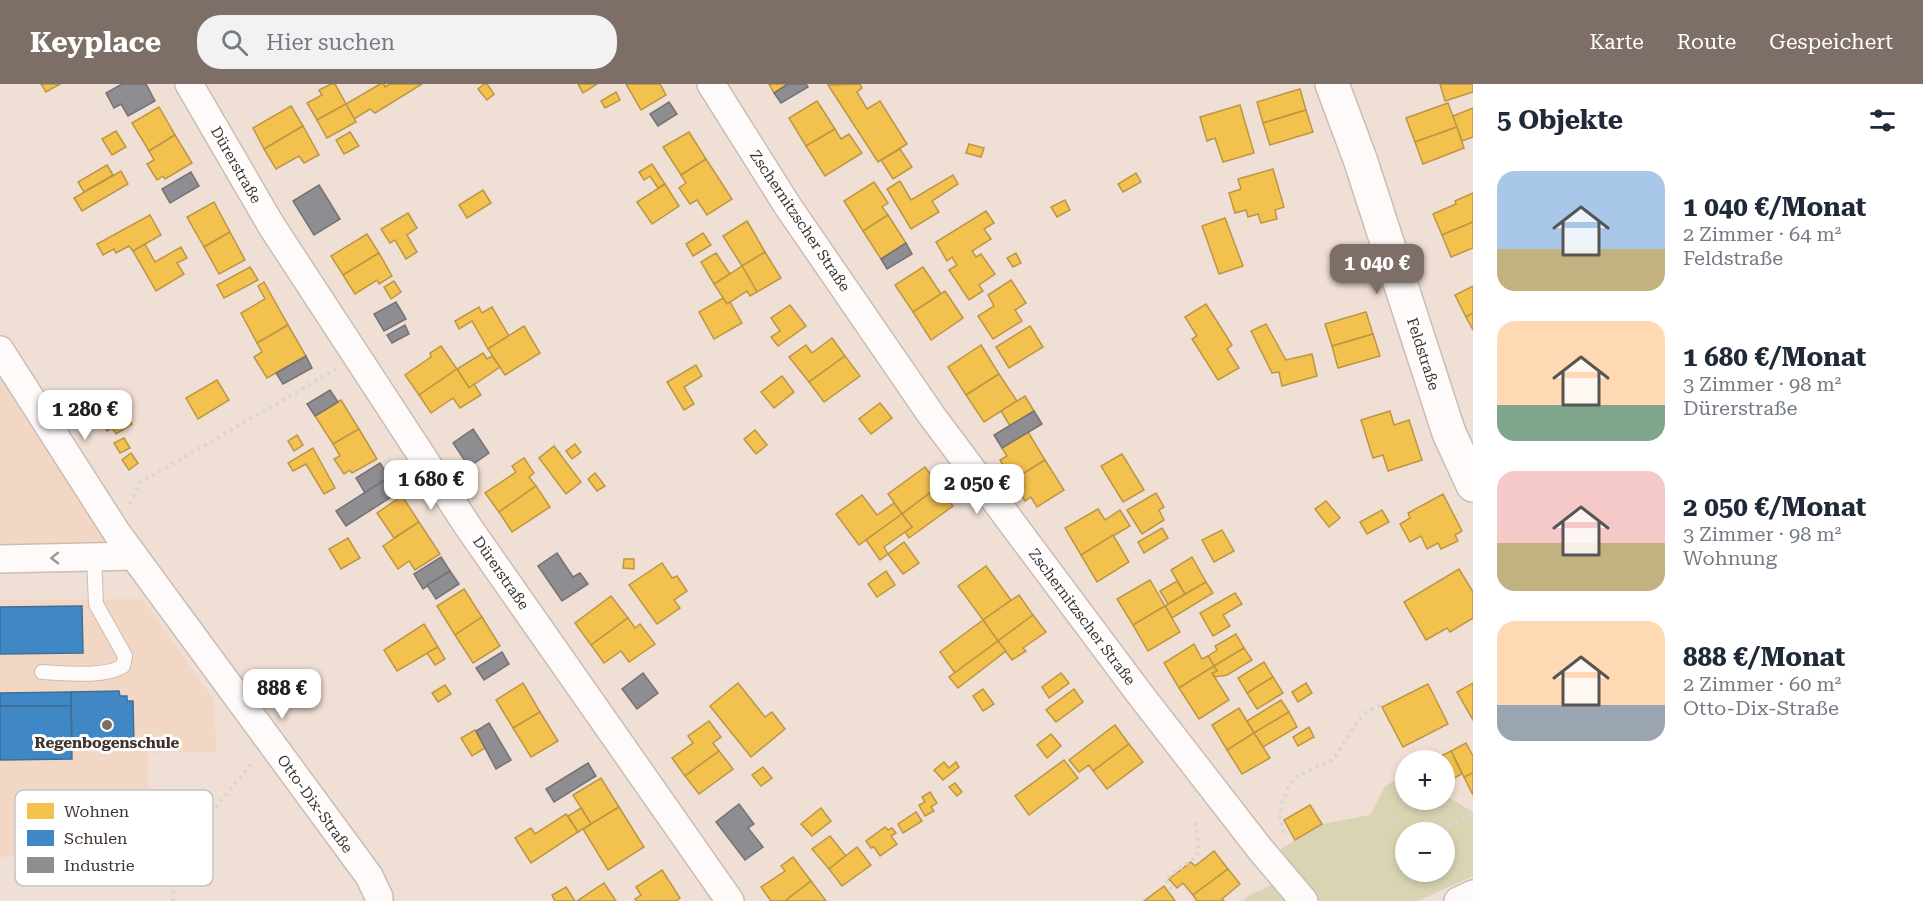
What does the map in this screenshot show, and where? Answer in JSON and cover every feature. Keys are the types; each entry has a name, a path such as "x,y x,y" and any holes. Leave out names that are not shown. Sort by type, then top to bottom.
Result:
{"street":[{"name":"Dürerstraße","path":"189,84 271,225 469,528 730,901"},
{"name":"Zschernitzscher Straße","path":"711,84 787,205 932,416 1139,693 1260,849 1304,901"},
{"name":"Feldstraße","path":"1332,84 1360,159 1449,433 1473,485"},
{"name":"Otto-Dix-Straße","path":"0,351 117,533 369,876 379,901"},
{"path":"0,559 134,556"},
{"path":"1458,901 1473,894"}],"lane":[{"path":"42,672 102,673 114,671 123,666 125,656 96,604 94,557"}],"path":[{"path":"117,533 140,483 357,357"},
{"path":"1284,833 1280,818 1281,806 1288,788 1296,777 1334,759 1363,714 1385,702"},
{"path":"213,809 268,739"},
{"path":"1455,822 1473,814"},
{"path":"1172,889 1165,879 1197,856 1199,848 1195,821"}],"shaded area":[{"path":"0,364 109,541 100,552 0,552"},
{"name":"Regenbogenschule","path":"143,599 213,699 217,752 148,753 148,790 15,790 15,857 0,857 0,600"},
{"path":"1395,780 1395,810 1455,810 1455,801 1473,812 1473,876 1418,901 1320,901 1278,851 1322,824 1370,815 1385,786"},
{"path":"1272,885 1285,901 1243,901 1250,895"}],"building: Wohnen":[{"path":"41,84 60,84 46,92"},
{"path":"335,84 346,104 317,120 307,103 322,95 319,90"},
{"path":"380,84 384,84 385,87 390,84 422,84 375,113 370,109 354,119 346,104"},
{"path":"487,84 494,94 487,100 478,89"},
{"path":"578,84 597,84 583,93"},
{"path":"626,84 660,84 666,95 641,110"},
{"path":"769,84 788,84 774,93"},
{"path":"860,84 862,88 857,92 867,109 880,101 907,144 878,162 828,85"},
{"path":"1440,84 1473,84 1473,92 1445,101"},
{"path":"1300,89 1306,110 1263,123 1257,102"},
{"path":"616,92 620,100 605,108 601,101"},
{"path":"817,101 835,129 806,146 789,118"},
{"path":"1448,103 1457,127 1415,142 1406,118"},
{"path":"346,104 356,122 327,138 317,120"},
{"path":"1240,105 1254,153 1223,162 1215,138 1207,141 1200,117"},
{"path":"291,106 303,126 264,149 253,128"},
{"path":"159,107 175,135 149,151 132,123"},
{"path":"1473,108 1473,137 1462,141 1453,116"},
{"path":"1306,110 1313,132 1270,145 1263,123"},
{"path":"303,126 319,155 304,163 299,156 276,169 264,149"},
{"path":"1457,127 1464,148 1423,164 1415,142"},
{"path":"835,129 841,139 849,134 862,153 825,176 806,146"},
{"path":"116,131 126,147 112,155 102,139"},
{"path":"350,132 359,146 344,154 336,140"},
{"path":"689,132 706,159 681,175 663,147"},
{"path":"175,135 192,163 165,179 163,176 157,180 147,164 154,160 149,151"},
{"path":"969,144 984,148 981,157 966,153"},
{"path":"900,149 912,167 893,179 881,160"},
{"path":"706,159 732,199 707,215 697,200 690,204 679,188 686,183 681,175"},
{"path":"652,164 665,184 658,188 650,176 644,180 639,172"},
{"path":"107,165 113,175 84,192 78,182"},
{"path":"1273,169 1284,207 1275,210 1277,219 1261,223 1258,214 1248,217 1246,210 1235,213 1229,193 1241,189 1238,179"},
{"path":"121,171 128,184 82,211 74,198"},
{"path":"1136,173 1141,182 1123,192 1118,184"},
{"path":"953,175 958,184 932,201 939,212 911,229 887,189 900,181 911,200"},
{"path":"874,182 888,203 882,207 888,215 863,231 844,201"},
{"path":"665,184 679,206 652,224 637,202"},
{"path":"483,190 491,203 467,218 459,205"},
{"path":"1473,193 1473,222 1442,235 1433,214 1456,204 1455,201"},
{"path":"1065,200 1070,210 1057,217 1051,207"},
{"path":"214,202 230,232 204,247 187,217"},
{"path":"986,211 994,223 984,229 991,239 972,251 976,257 981,254 995,274 979,285 983,291 969,300 949,270 957,265 952,257 947,261 936,242"},
{"path":"408,213 417,228 407,235 417,252 406,259 395,240 390,243 381,229"},
{"path":"150,215 161,235 133,251 129,246 116,253 114,249 103,255 97,244"},
{"path":"888,215 906,243 881,259 863,231"},
{"path":"1225,218 1243,266 1219,274 1202,226"},
{"path":"747,221 765,252 742,266 723,236"},
{"path":"1473,222 1473,248 1451,257 1442,235"},
{"path":"230,232 245,260 219,274 204,247"},
{"path":"703,233 711,245 693,256 686,244"},
{"path":"367,234 379,253 343,275 331,256"},
{"path":"145,244 155,262 181,247 187,258 177,263 184,274 156,291 133,251"},
{"path":"765,252 781,278 757,292 742,266"},
{"path":"379,253 392,276 379,284 377,280 355,294 343,275"},
{"path":"716,253 730,274 714,284 701,262"},
{"path":"1016,253 1021,263 1013,267 1007,258"},
{"path":"742,266 757,292 750,296 747,291 727,304 714,284"},
{"path":"250,267 258,280 224,298 217,285"},
{"path":"923,267 941,294 913,312 895,285"},
{"path":"1011,280 1026,303 1015,310 1022,321 993,339 978,316 994,306 988,295"},
{"path":"394,281 401,292 391,299 384,287"},
{"path":"264,282 288,325 257,343 241,313 265,299 258,286"},
{"path":"1473,286 1473,313 1466,317 1455,295"},
{"path":"945,291 963,318 931,340 913,312"},
{"path":"723,298 727,304 730,302 742,323 714,339 699,312"},
{"path":"1206,304 1232,345 1227,349 1239,368 1218,380 1192,339 1197,336 1185,317"},
{"path":"790,305 806,326 778,346 771,337 780,331 771,318"},
{"path":"479,307 482,313 492,307 509,336 488,349 472,321 459,329 455,321"},
{"path":"1366,312 1373,334 1332,346 1325,324"},
{"path":"1473,313 1473,330 1466,317"},
{"path":"1266,324 1286,360 1312,354 1317,376 1282,386 1279,372 1272,373 1251,331"},
{"path":"288,325 306,356 267,378 254,357 262,352 257,343"},
{"path":"524,326 540,353 505,375 488,349"},
{"path":"1030,326 1043,347 1009,368 996,347"},
{"path":"1373,334 1380,356 1338,368 1332,346"},
{"path":"832,338 845,356 809,382 789,357 806,345 812,353"},
{"path":"981,345 999,374 966,395 948,367"},
{"path":"441,346 457,369 419,395 405,375 431,357 430,353"},
{"path":"483,353 487,359 492,356 500,367 469,388 457,369"},
{"path":"845,356 860,376 824,402 809,382"},
{"path":"696,365 702,376 684,387 694,404 684,410 667,382"},
{"path":"457,369 469,388 474,384 481,395 460,408 453,398 431,413 419,395"},
{"path":"999,374 1017,401 984,422 966,395"},
{"path":"782,376 794,392 774,408 761,392"},
{"path":"217,380 229,400 198,419 186,398"},
{"path":"1025,396 1034,411 1010,426 1001,411"},
{"path":"341,400 359,429 333,444 315,416"},
{"path":"880,403 892,418 871,434 859,419"},
{"path":"1390,411 1394,425 1409,420 1422,460 1388,471 1383,455 1373,458 1361,420"},
{"path":"124,412 132,424 116,434 112,428 107,431 103,424"},
{"path":"359,429 377,459 352,473 350,470 344,474 334,459 340,456 333,444"},
{"path":"755,430 767,445 756,454 744,439"},
{"path":"1028,432 1045,460 1018,477 1014,469 1007,472 1000,460 1007,456 1002,448"},
{"path":"297,435 303,445 294,451 288,441"},
{"path":"124,438 130,448 120,453 114,443"},
{"path":"575,444 581,452 572,459 566,451"},
{"path":"554,446 581,482 566,494 539,458"},
{"path":"313,448 335,488 324,494 306,464 293,471 288,463"},
{"path":"131,453 138,463 129,470 122,460"},
{"path":"1122,454 1144,490 1123,502 1101,466"},
{"path":"524,458 534,473 529,477 536,486 499,512 485,493 516,472 512,466"},
{"path":"1045,460 1064,490 1037,507 1031,497 1025,501 1018,490 1024,486 1018,477"},
{"path":"925,467 939,486 902,514 888,494"},
{"path":"595,473 605,486 597,491 588,479"},
{"path":"536,486 550,507 512,532 499,512"},
{"path":"939,486 953,506 909,538 905,532 912,527 902,514"},
{"path":"1156,493 1164,507 1159,510 1164,520 1142,534 1127,510"},
{"path":"1443,494 1462,531 1455,535 1458,541 1441,549 1438,543 1427,549 1421,536 1410,542 1400,524 1410,518 1408,513"},
{"path":"862,495 877,515 894,503 902,514 859,545 836,514"},
{"path":"402,496 419,522 394,538 377,513"},
{"path":"1326,501 1340,518 1329,527 1315,509"},
{"path":"1098,509 1105,520 1120,510 1130,526 1081,555 1065,528"},
{"path":"1382,510 1389,522 1367,534 1360,522"},
{"path":"902,514 912,527 884,547 888,554 880,560 866,540"},
{"path":"419,522 440,554 415,570 409,561 398,569 383,546"},
{"path":"1162,528 1168,538 1144,553 1138,542"},
{"path":"1222,530 1234,551 1214,562 1202,540"},
{"path":"1113,535 1129,562 1097,582 1081,555"},
{"path":"348,538 360,558 341,569 329,549"},
{"path":"904,542 919,563 903,574 888,554"},
{"path":"1192,557 1206,582 1185,594 1171,570"},
{"path":"624,559 634,559 634,569 623,568"},
{"path":"662,563 672,578 677,576 687,591 674,600 680,608 657,624 629,585"},
{"path":"986,566 1011,600 983,620 958,586"},
{"path":"1459,569 1473,592 1473,618 1450,632 1447,628 1426,640 1404,602"},
{"path":"886,571 895,585 877,597 868,584"},
{"path":"1150,580 1165,606 1133,625 1117,599"},
{"path":"1177,581 1185,594 1168,604 1160,591"},
{"path":"1206,582 1213,593 1172,618 1165,606"},
{"path":"464,589 482,617 455,635 437,606"},
{"path":"1235,593 1242,604 1223,615 1230,626 1213,636 1200,613"},
{"path":"1019,595 1033,615 998,641 983,620"},
{"path":"611,596 628,618 591,645 575,623"},
{"path":"1165,606 1180,632 1148,651 1133,625"},
{"path":"1033,615 1046,632 1023,648 1026,651 1012,660 998,641"},
{"path":"482,617 500,646 473,663 455,635"},
{"path":"628,618 635,628 640,624 655,644 629,662 621,651 604,663 591,645"},
{"path":"983,620 998,641 955,673 940,652"},
{"path":"424,624 438,647 397,671 384,650"},
{"path":"1236,634 1244,648 1214,666 1208,656 1217,650 1215,646"},
{"path":"998,641 1006,651 958,688 949,677"},
{"path":"1194,644 1202,659 1208,656 1214,666 1179,688 1164,663"},
{"path":"438,647 445,659 435,665 427,653"},
{"path":"1244,648 1252,660 1227,675 1215,677 1212,673 1217,671 1214,666"},
{"path":"1264,662 1273,677 1247,693 1238,678"},
{"path":"1214,666 1217,671 1212,673 1229,700 1199,719 1179,688"},
{"path":"1061,673 1069,683 1049,698 1042,687"},
{"path":"1273,677 1283,693 1257,709 1247,693"},
{"path":"523,683 540,712 513,728 496,700"},
{"path":"738,683 765,717 772,712 785,729 751,757 710,706"},
{"path":"1306,683 1312,693 1298,702 1292,692"},
{"path":"1473,683 1473,720 1457,692"},
{"path":"1428,684 1448,724 1403,747 1382,707"},
{"path":"445,685 451,694 438,702 432,693"},
{"path":"983,689 994,704 983,711 973,696"},
{"path":"1074,689 1083,702 1056,722 1046,710"},
{"path":"1281,700 1289,712 1254,733 1247,721"},
{"path":"1239,708 1254,733 1227,750 1212,725"},
{"path":"540,712 558,741 531,757 513,728"},
{"path":"1289,712 1297,727 1263,747 1254,733"},
{"path":"709,721 721,737 713,743 719,751 685,776 672,758 693,743 688,736"},
{"path":"1115,725 1129,744 1093,771 1089,765 1079,772 1069,760"},
{"path":"1309,727 1314,737 1298,746 1293,737"},
{"path":"475,730 485,748 472,756 461,738"},
{"path":"1254,733 1270,758 1242,774 1227,750"},
{"path":"1051,734 1061,746 1047,758 1037,745"},
{"path":"1466,743 1473,756 1473,773 1464,777 1455,759 1455,750 1453,750"},
{"path":"1129,744 1143,762 1107,789 1093,771"},
{"path":"719,751 733,769 699,794 685,776"},
{"path":"1455,759 1462,774 1455,778"},
{"path":"1064,760 1078,778 1029,815 1015,796"},
{"path":"944,762 949,768 956,762 959,767 943,780 934,770"},
{"path":"763,767 772,778 761,786 752,775"},
{"path":"1473,773 1473,795 1464,777"},
{"path":"601,778 619,807 591,824 573,795"},
{"path":"955,783 962,792 957,796 949,787"},
{"path":"930,792 937,803 931,807 934,811 925,816 919,805 925,802 922,797"},
{"path":"1310,805 1322,824 1295,840 1284,820"},
{"path":"619,807 644,847 608,870 583,829"},
{"path":"581,808 591,824 578,832 568,816"},
{"path":"821,808 831,821 812,836 801,824"},
{"path":"916,812 922,821 903,833 898,824"},
{"path":"566,814 578,832 531,863 515,838 531,828 535,834"},
{"path":"885,827 888,830 892,828 896,833 891,836 897,844 880,856 866,841"},
{"path":"830,836 846,856 829,869 812,849"},
{"path":"857,847 871,865 842,886 829,869"},
{"path":"1214,851 1228,869 1193,895 1183,883 1177,888 1169,879 1191,862 1195,866"},
{"path":"793,857 811,881 785,901 771,901 761,887 785,871 781,866"},
{"path":"1228,869 1240,884 1222,899 1224,901 1197,901 1193,895"},
{"path":"662,870 680,898 676,901 637,901 635,899 641,895 636,887"},
{"path":"811,881 826,901 785,901"},
{"path":"604,883 616,901 577,901"},
{"path":"1164,886 1175,901 1144,901"},
{"path":"566,887 575,901 555,901 552,895"}],"building: Schulen":[{"path":"82,606 83,653 0,654 0,607"},
{"path":"119,691 120,696 127,696 127,701 133,701 134,746 72,746 71,692"},
{"path":"71,692 71,706 0,706 0,693"},
{"path":"0,706 71,706 72,759 0,760"}],"building: Industrie":[{"path":"122,84 146,84 155,101 128,116 121,104 114,108 106,93"},
{"path":"788,84 806,84 808,87 781,103 774,93"},
{"path":"669,102 677,114 658,126 650,114"},
{"path":"191,172 199,186 170,203 162,189"},
{"path":"319,185 340,219 314,235 293,201"},
{"path":"906,243 912,254 887,269 881,259"},
{"path":"396,302 406,319 384,331 374,314"},
{"path":"405,325 409,334 392,343 387,335"},
{"path":"306,356 312,368 283,384 276,373"},
{"path":"330,390 338,402 315,416 307,404"},
{"path":"1034,411 1042,424 1002,448 994,435"},
{"path":"473,429 489,453 469,467 453,443"},
{"path":"380,463 389,477 365,493 356,478"},
{"path":"389,477 399,492 346,526 336,511"},
{"path":"557,553 573,577 580,573 588,584 562,601 538,566"},
{"path":"441,557 450,571 423,589 414,574"},
{"path":"450,571 459,584 436,599 427,585"},
{"path":"502,652 509,664 484,680 476,668"},
{"path":"643,673 658,693 637,709 622,689"},
{"path":"489,723 511,760 496,769 476,731"},
{"path":"588,763 596,776 554,802 546,789"},
{"path":"739,804 754,824 748,828 763,847 745,860 716,822"}],"place":[{"name":"Regenbogenschule","path":"107,725"}]}
